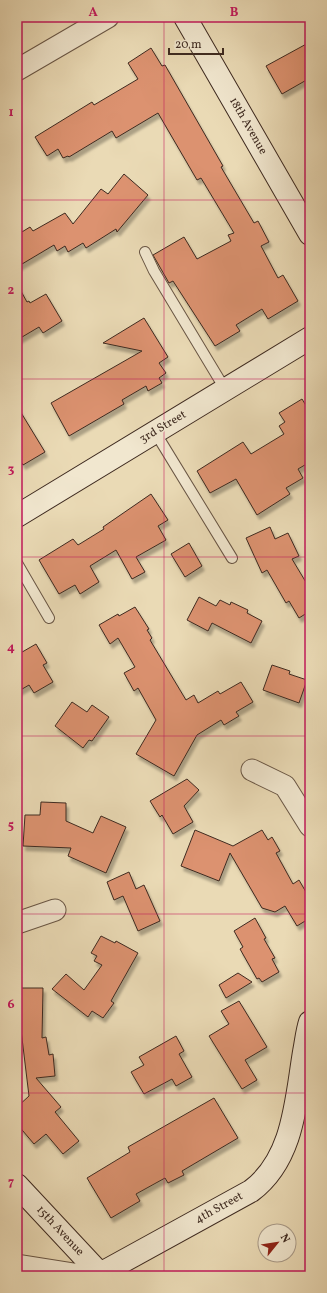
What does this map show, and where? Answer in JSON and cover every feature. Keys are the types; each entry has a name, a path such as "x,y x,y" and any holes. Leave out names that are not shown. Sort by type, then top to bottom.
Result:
{"street":[{"path":"17,70 108,17"},
{"name":"18th Avenue","path":"185,17 310,234"},
{"name":"3rd Street","path":"17,516 310,338"},
{"path":"252,770 285,786 310,826"},
{"path":"17,923 55,910"},
{"name":"4th Street","path":"17,1265 74,1274 101,1275 251,1190 264,1181 279,1158 291,1130 310,1022"},
{"name":"15th Avenue","path":"17,1185 101,1275"}],"lane":[{"path":"145,252 154,271 225,389"},
{"path":"155,432 232,558"},
{"path":"17,563 49,618"}],"building":[{"path":"310,42 310,78 282,94 266,66"},
{"path":"151,48 162,66 165,65 223,166 221,167 254,223 258,221 269,242 261,246 278,278 283,275 298,301 268,319 262,309 236,325 240,331 215,346 173,281 169,283 153,255 184,237 197,259 231,241 228,235 234,233 201,178 197,180 158,113 116,138 112,131 69,157 63,158 58,149 47,156 35,137 92,102 94,105 138,79 128,63"},
{"path":"124,174 148,195 117,232 116,229 86,248 83,243 68,252 65,246 57,251 54,245 17,267 17,235 30,227 33,231 65,213 73,224 101,189 108,194"},
{"path":"17,284 27,302 29,301 30,303 46,294 62,321 43,333 39,327 17,340"},
{"path":"144,318 168,357 159,363 166,373 159,378 162,383 148,391 146,386 122,400 124,404 69,436 51,403 142,351 103,343"},
{"path":"302,399 310,412 310,462 298,469 303,478 286,488 290,494 257,515 236,479 210,493 197,471 243,442 251,454 284,434 279,426 285,422 279,413"},
{"path":"17,406 45,452 23,465 17,455"},
{"path":"151,494 168,520 158,526 166,540 136,557 145,572 132,579 116,550 90,566 99,582 80,594 75,585 59,594 39,560 73,539 78,545 104,529 103,527"},
{"path":"270,527 275,539 288,533 299,556 292,559 310,589 310,611 299,618 289,601 286,603 267,570 262,573 246,538"},
{"path":"189,543 202,566 185,577 171,554"},
{"path":"199,597 216,606 220,600 230,605 231,602 248,610 247,613 262,621 251,643 212,623 208,631 187,620"},
{"path":"135,607 149,629 147,630 152,638 150,640 186,700 194,695 198,703 218,691 220,694 241,682 253,702 236,712 239,716 224,725 221,720 197,735 174,776 136,754 156,720 138,688 134,691 124,673 135,667 118,638 110,644 99,625 118,614 119,616"},
{"path":"36,644 47,663 43,665 53,682 34,693 29,685 17,692 17,655"},
{"path":"272,665 290,671 289,674 307,680 299,703 263,690"},
{"path":"72,702 87,712 92,705 109,717 92,741 89,740 83,748 55,726"},
{"path":"187,779 199,790 184,806 193,822 173,834 162,815 160,817 150,801"},
{"path":"41,802 66,803 66,821 93,833 101,816 126,827 106,873 68,856 71,848 23,846 25,815 40,815"},
{"path":"195,830 233,846 262,830 268,840 272,837 280,851 276,853 293,884 299,880 310,899 310,918 297,926 285,906 275,912 262,908 230,853 219,881 181,866"},
{"path":"129,872 136,889 144,885 160,921 138,931 123,896 114,900 107,882"},
{"path":"255,918 266,938 264,939 275,958 272,959 279,972 262,982 259,978 257,979 240,949 243,947 234,931"},
{"path":"101,936 115,943 116,941 138,953 111,1001 114,1003 103,1018 92,1011 88,1017 52,989 66,974 84,990 102,965 94,961 97,956 91,953"},
{"path":"238,973 252,982 226,998 219,985"},
{"path":"19,988 43,988 42,1038 46,1037 49,1055 53,1054 55,1076 36,1078 61,1107 55,1112 79,1141 63,1154 46,1134 34,1144 17,1124 17,1107 29,1096 21,1030 18,1030"},
{"path":"239,1001 267,1047 245,1060 257,1080 242,1089 209,1036 229,1024 221,1011"},
{"path":"176,1036 184,1051 179,1054 192,1077 176,1086 172,1079 144,1094 131,1072 144,1065 139,1057"},
{"path":"214,1098 238,1138 182,1171 184,1175 168,1183 165,1178 136,1194 140,1201 111,1218 87,1178 130,1152 128,1147"}]}
